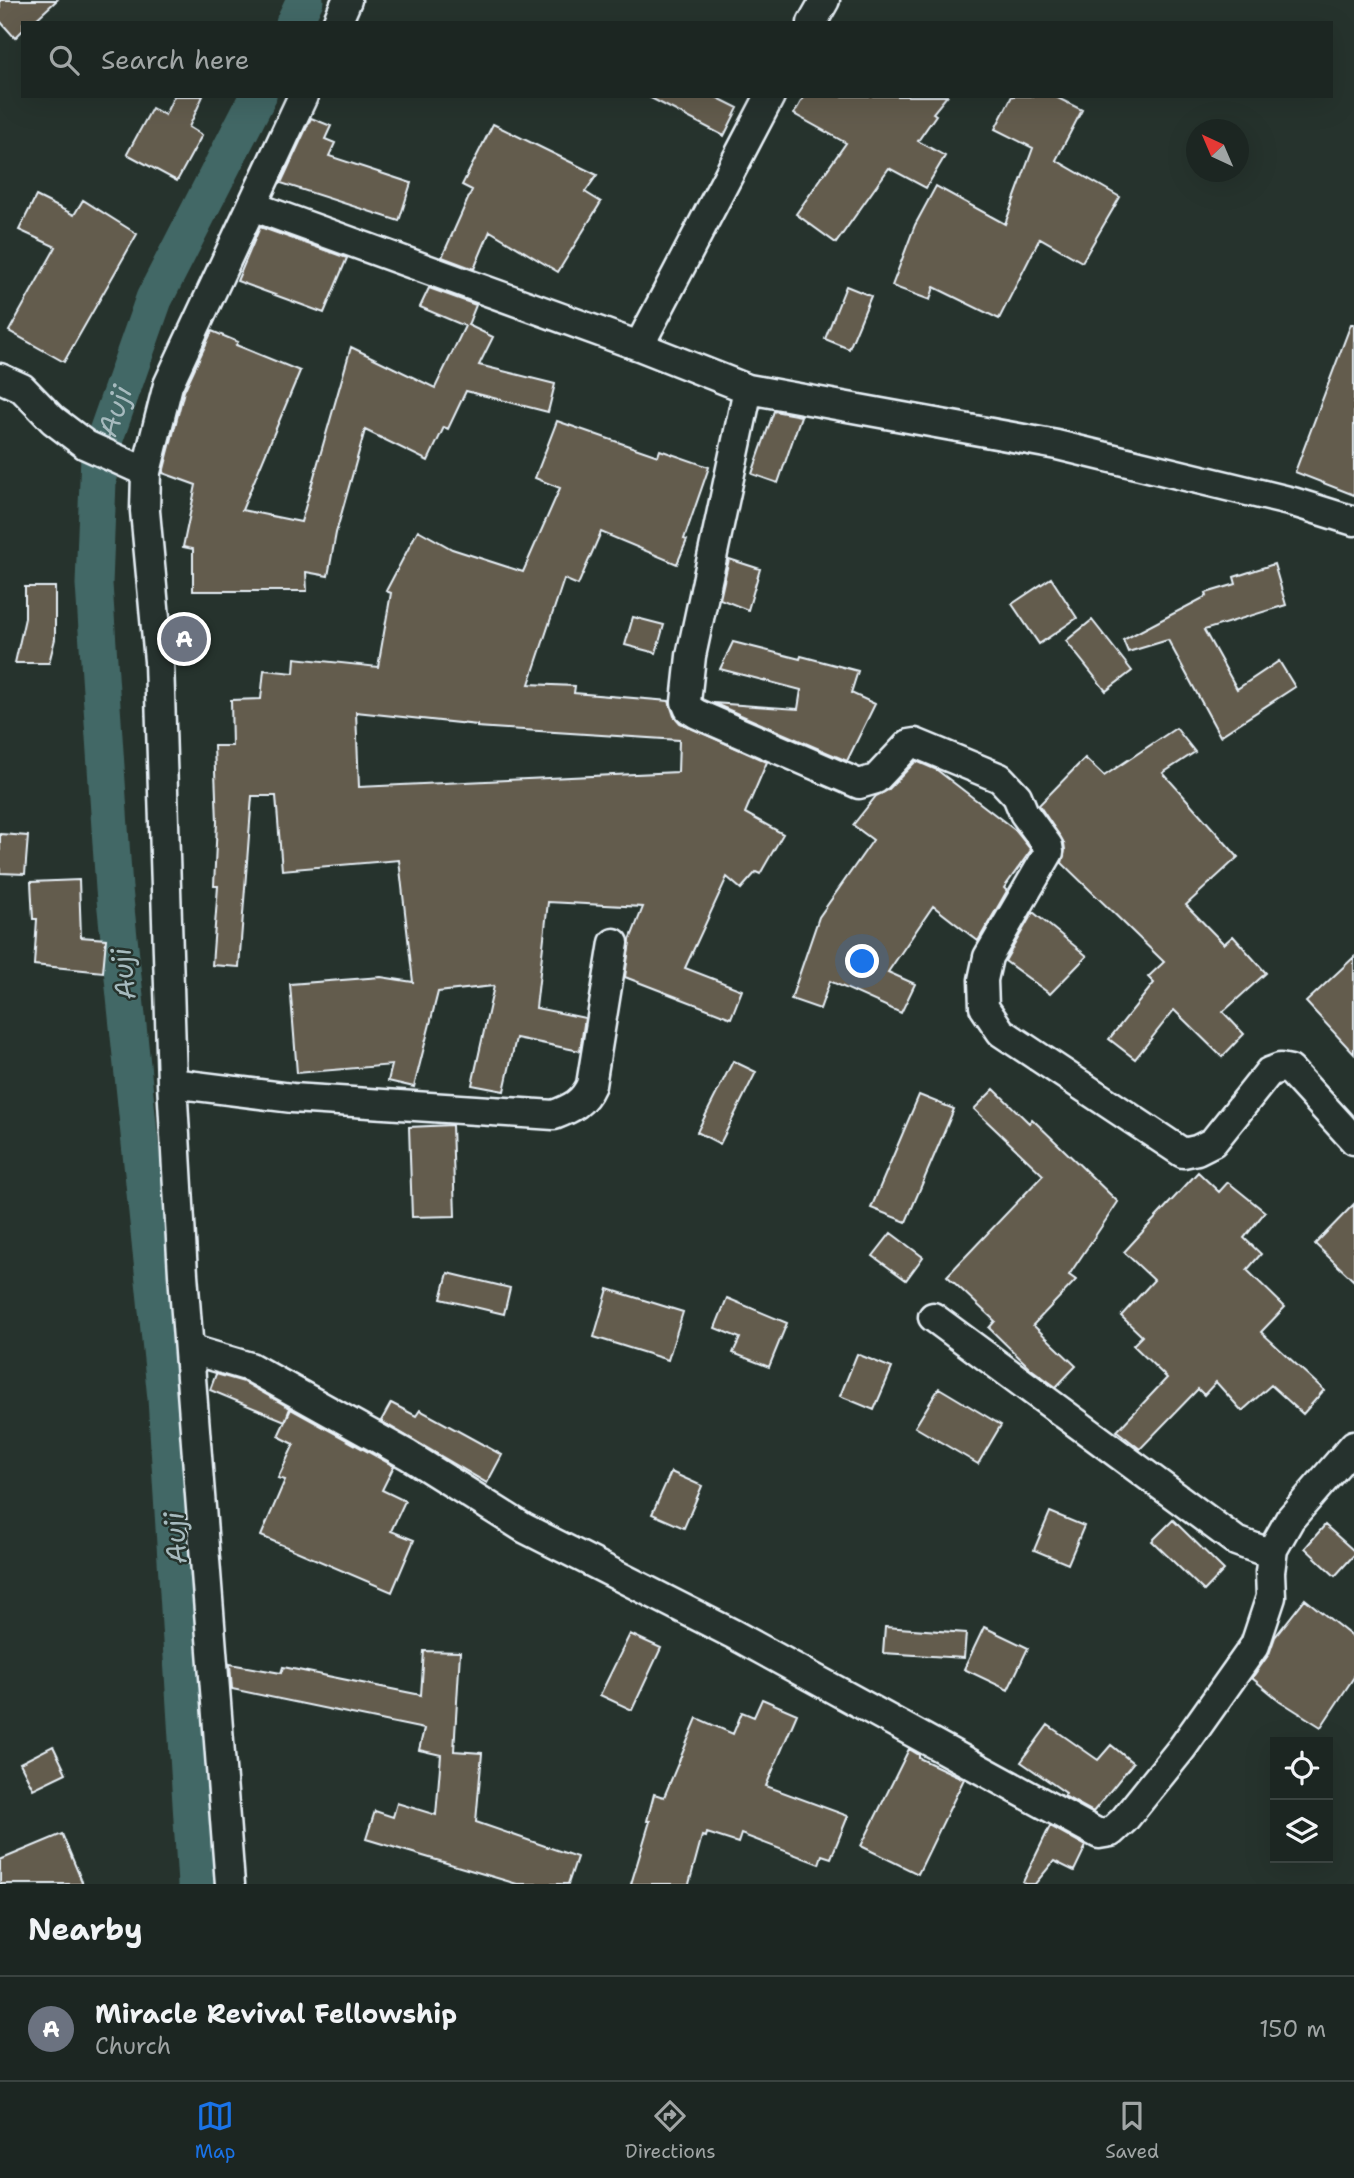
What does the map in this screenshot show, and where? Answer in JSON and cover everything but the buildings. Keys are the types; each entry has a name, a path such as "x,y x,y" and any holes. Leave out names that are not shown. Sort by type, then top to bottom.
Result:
{"street":[{"path":"338,21 347,0"},
{"path":"813,21 825,0"},
{"path":"230,1884 189,1349 172,1083 159,661 145,511 146,472 169,385 302,98"},
{"path":"639,346 769,98"},
{"path":"252,206 639,346 747,389 1057,446 1293,502 1354,521"},
{"path":"0,378 22,388 53,419 86,445 146,472"},
{"path":"747,389 691,656 687,702 689,709 697,715 859,784 876,779 909,744 915,743 1000,778 1017,796 1024,813 1048,846 1049,852 988,957 983,980 984,1007 1001,1032 1183,1153 1213,1142 1269,1072 1280,1068 1290,1070 1354,1140"},
{"path":"172,1083 292,1097 554,1115 571,1109 585,1099 592,1085 614,943"},
{"path":"933,1317 1236,1541 1269,1553 1290,1519 1354,1445"},
{"path":"189,1349 262,1373 408,1455 524,1528 733,1634 1099,1834 1111,1832 1124,1821 1182,1748 1255,1645 1270,1597 1273,1549"}],"waterway":[{"name":"Auji","path":"295,21 305,0"},
{"name":"Auji","path":"196,1884 166,1398 114,889 94,584 99,455 154,299 257,98"}],"place":[{"name":"Miracle Revival Fellowship","path":"184,639"}]}
